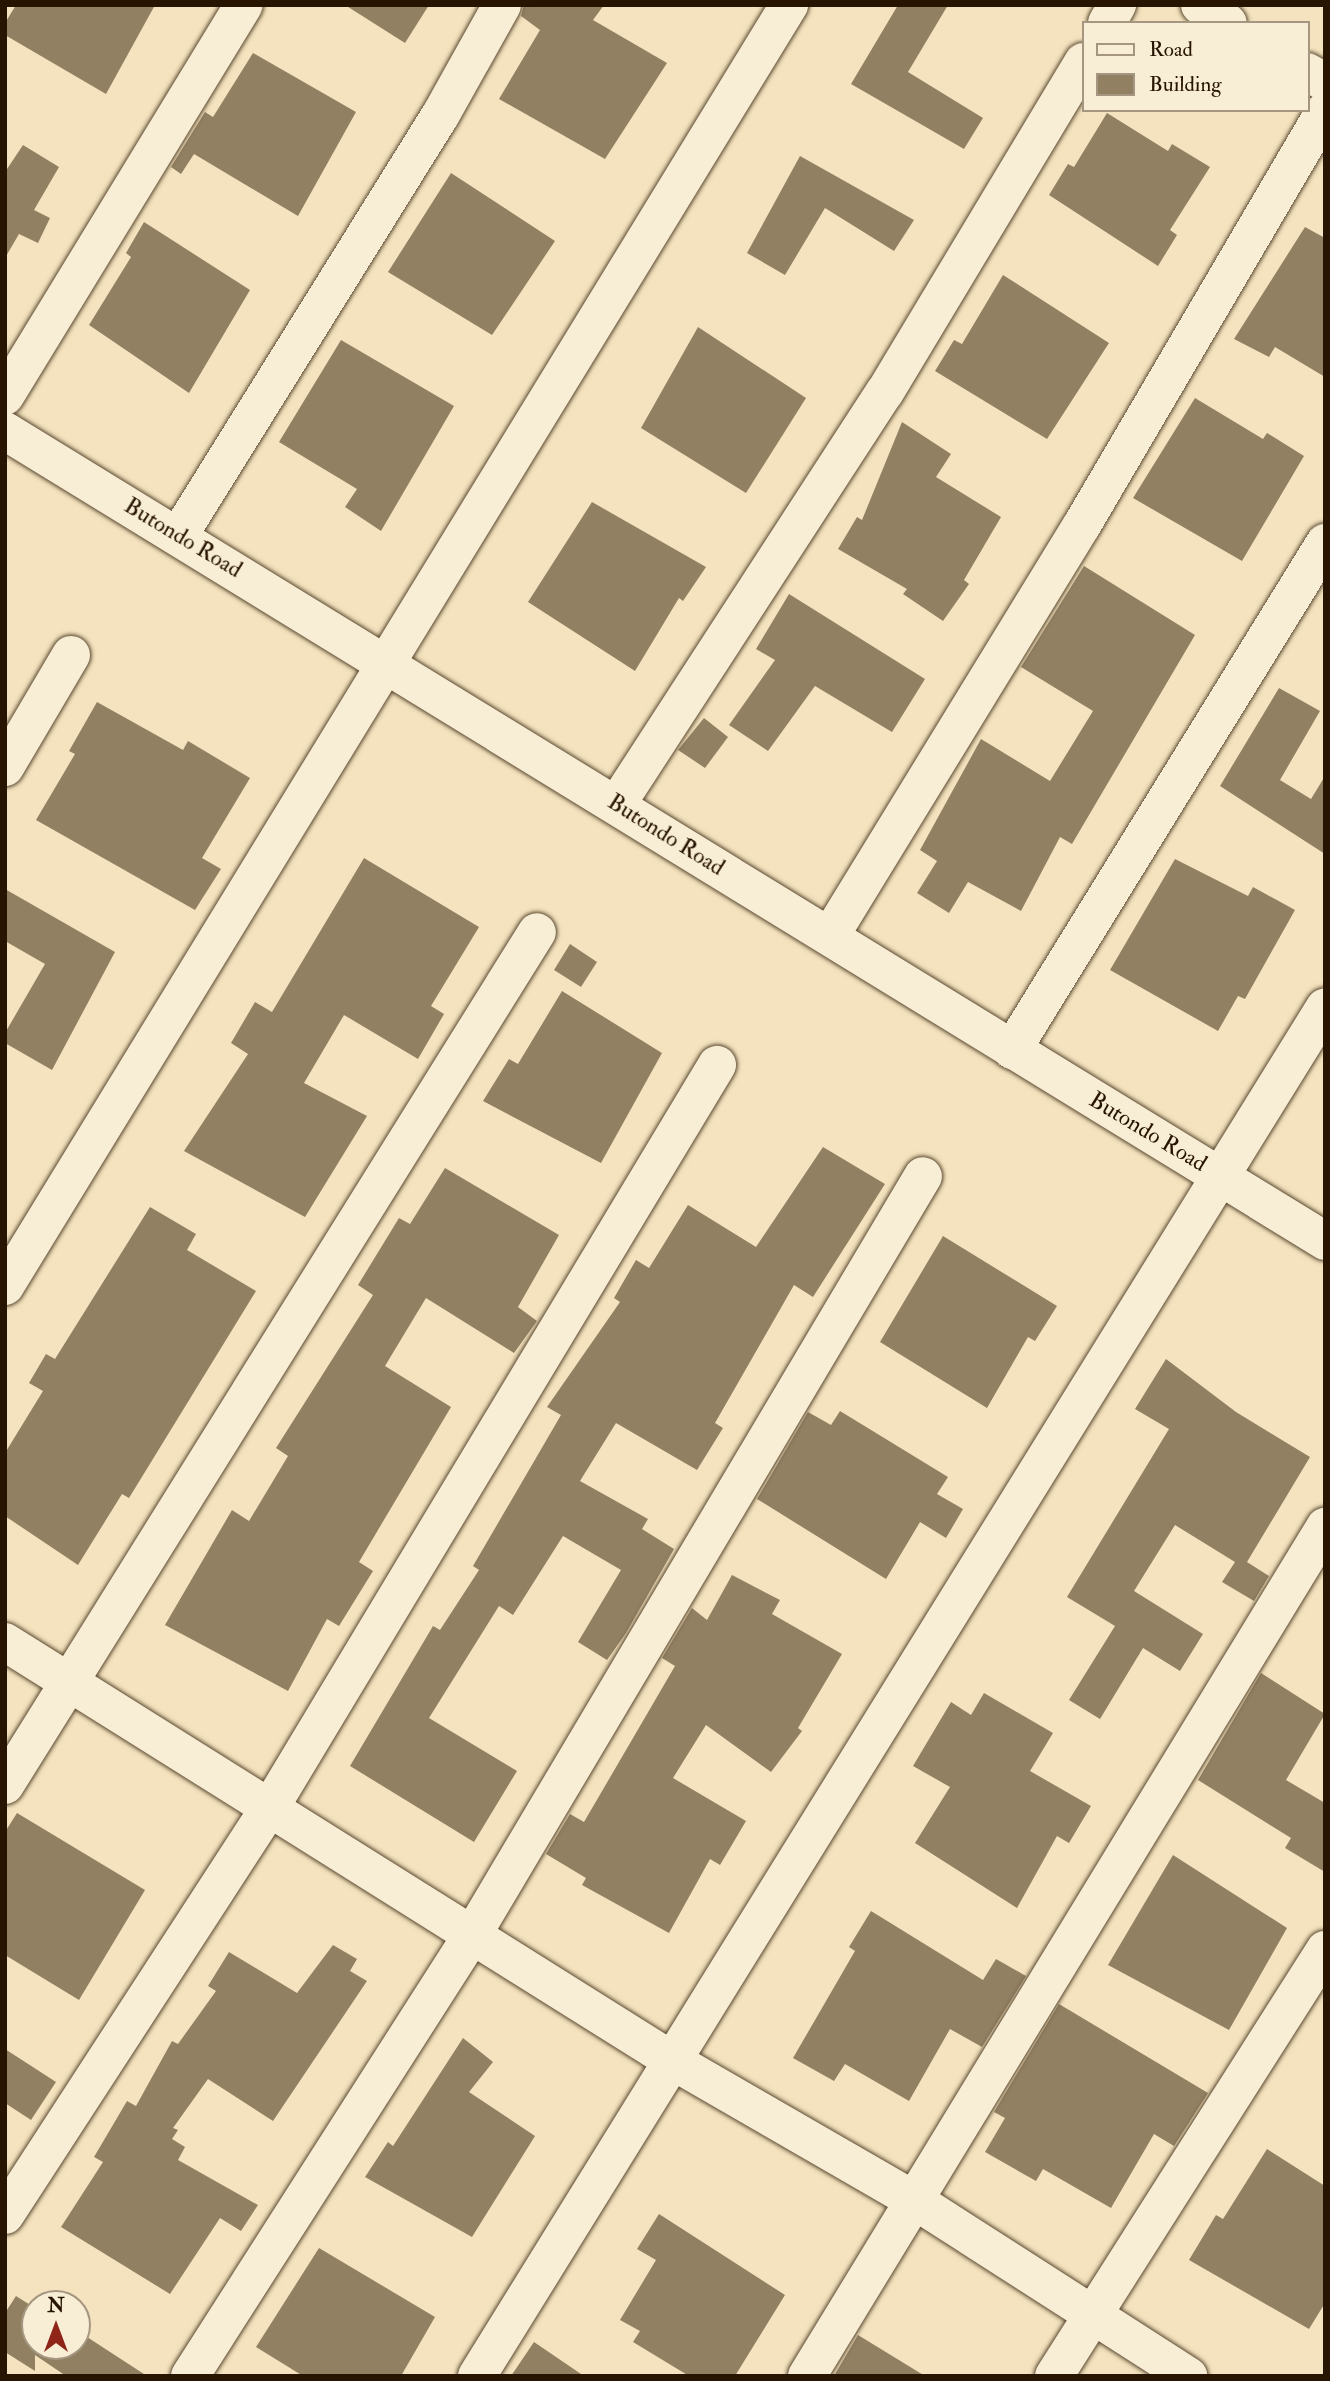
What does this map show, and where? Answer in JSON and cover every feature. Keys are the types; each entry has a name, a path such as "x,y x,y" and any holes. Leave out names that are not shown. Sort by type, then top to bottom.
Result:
{"street":[{"path":"5,396 244,5"},
{"path":"179,535 440,116 502,5"},
{"path":"5,1286 789,5"},
{"path":"1108,21 1117,5"},
{"path":"1200,5 1225,21"},
{"path":"617,804 885,392 1082,64"},
{"path":"1309,73 1325,82"},
{"path":"830,936 1082,525 1325,111"},
{"name":"Butondo Road","path":"5,431 387,662 1325,1241"},
{"path":"1012,1050 1325,543"},
{"path":"5,767 71,655"},
{"path":"5,1785 537,932"},
{"path":"477,2376 1325,1007"},
{"path":"5,2215 271,1806 717,1065"},
{"path":"190,2376 474,1932 923,1176"},
{"path":"807,2376 1325,1527"},
{"path":"5,1642 474,1932 673,2061 914,2200 1188,2376"},
{"path":"1054,2376 1090,2315 1325,1950"}],"building":[{"path":"16,5 155,5 106,94 5,35 5,23"},
{"path":"345,5 429,5 405,43"},
{"path":"524,5 604,5 593,20 667,63 605,159 499,99 540,30 521,16"},
{"path":"898,5 948,5 908,72 983,118 964,149 851,84"},
{"path":"253,53 356,112 298,216 194,154 181,174 171,167 205,112 213,117"},
{"path":"1107,113 1168,151 1172,144 1210,167 1170,230 1177,235 1158,266 1049,195 1068,164 1074,167"},
{"path":"23,145 59,167 34,210 50,218 38,243 19,234 5,258 5,172"},
{"path":"800,156 914,220 894,251 825,208 785,275 747,253"},
{"path":"451,173 555,241 492,335 388,272"},
{"path":"144,222 250,290 189,393 89,325 131,257 126,253"},
{"path":"1305,227 1325,238 1325,377 1275,347 1269,357 1234,339"},
{"path":"1003,275 1109,343 1047,439 935,371 954,340 962,344"},
{"path":"698,327 806,398 746,493 641,428"},
{"path":"341,340 454,406 381,531 345,507 357,489 279,442"},
{"path":"1195,398 1263,439 1267,433 1304,456 1242,561 1133,498"},
{"path":"902,422 951,454 936,477 1001,517 964,580 969,584 943,621 903,594 907,589 838,549 857,517 862,520"},
{"path":"592,502 706,567 683,601 679,598 635,671 528,602"},
{"path":"1084,566 1195,635 1072,844 1060,837 1021,911 968,882 949,913 917,893 937,861 920,850 981,739 1050,781 1093,711 1021,667"},
{"path":"789,594 925,679 892,732 815,686 768,751 729,725 775,660 756,649"},
{"path":"1279,688 1320,711 1280,780 1311,799 1325,776 1325,854 1220,786"},
{"path":"97,702 183,750 188,741 250,778 202,858 221,869 195,910 36,820 75,754 69,751"},
{"path":"704,718 728,737 705,768 678,750"},
{"path":"364,858 479,927 431,1006 444,1014 418,1059 344,1015 304,1083 367,1116 305,1217 184,1151 248,1054 231,1043 255,1002 272,1012"},
{"path":"1175,859 1248,896 1253,887 1295,910 1245,999 1238,996 1218,1031 1110,970"},
{"path":"5,889 115,952 52,1070 5,1043 5,1033 45,964 5,941"},
{"path":"570,944 597,962 581,987 554,970"},
{"path":"562,991 662,1053 601,1163 483,1101 509,1059 518,1064"},
{"path":"823,1147 885,1184 813,1297 794,1285 715,1423 723,1428 697,1470 616,1423 580,1481 648,1519 642,1529 674,1549 626,1633 607,1660 578,1642 621,1570 563,1536 513,1615 499,1606 429,1718 517,1771 474,1842 350,1766 433,1626 440,1630 479,1570 473,1566 561,1415 547,1407 620,1302 614,1298 636,1260 649,1268 688,1205 756,1247"},
{"path":"445,1168 559,1235 518,1307 537,1321 514,1353 426,1298 385,1366 451,1407 359,1562 373,1571 339,1626 327,1619 288,1691 165,1625 232,1510 249,1521 288,1456 276,1448 373,1295 358,1285 399,1218 410,1224"},
{"path":"150,1207 196,1234 187,1250 256,1291 129,1498 122,1494 78,1565 5,1516 5,1453 43,1391 29,1383 46,1354 55,1359"},
{"path":"943,1236 1057,1306 1035,1341 1028,1337 987,1408 880,1342"},
{"path":"1166,1359 1236,1412 1310,1457 1247,1562 1269,1576 1254,1601 1222,1582 1235,1562 1175,1525 1134,1591 1203,1634 1180,1671 1143,1648 1100,1719 1069,1700 1115,1626 1067,1597 1169,1429 1135,1409"},
{"path":"840,1411 948,1477 937,1494 963,1509 946,1538 920,1522 886,1579 757,1499 808,1412 831,1425"},
{"path":"732,1575 780,1600 772,1614 842,1654 798,1728 802,1731 771,1772 706,1725 673,1778 746,1821 720,1865 710,1859 669,1933 582,1885 586,1878 546,1854 570,1814 584,1822 675,1666 662,1658 692,1608 707,1620"},
{"path":"1261,1673 1325,1714 1286,1780 1325,1803 1325,1872 1285,1848 1291,1838 1198,1780"},
{"path":"984,1693 1053,1733 1030,1771 1091,1806 1069,1843 1057,1836 1017,1908 915,1843 950,1787 913,1766 951,1702 971,1715"},
{"path":"17,1813 145,1890 79,2000 5,1955 5,1832"},
{"path":"1173,1855 1287,1928 1229,2030 1108,1965"},
{"path":"871,1911 983,1980 996,1959 1026,1976 982,2047 950,2029 909,2101 845,2064 834,2081 793,2058 855,1951 849,1947"},
{"path":"333,1945 357,1959 350,1971 367,1981 273,2121 208,2079 173,2128 178,2130 172,2139 185,2147 178,2160 258,2205 241,2231 220,2218 170,2294 61,2227 103,2162 94,2157 127,2101 136,2106 172,2041 178,2044 216,1991 208,1986 229,1952 297,1993"},
{"path":"1059,2004 1208,2093 1174,2146 1154,2134 1111,2208 1043,2169 1036,2181 985,2152 1005,2118 994,2112"},
{"path":"463,2038 493,2062 469,2092 535,2136 472,2237 365,2177 388,2142 393,2146"},
{"path":"5,2049 56,2082 31,2120 5,2103"},
{"path":"1267,2149 1325,2186 1325,2303 1309,2329 1189,2260 1216,2215 1223,2219"},
{"path":"659,2214 785,2295 735,2376 689,2376 633,2342 640,2331 620,2320 656,2260 637,2249"},
{"path":"319,2248 435,2317 401,2376 303,2376 256,2347"},
{"path":"16,2296 21,2299 21,2360 35,2360 35,2371 5,2352 5,2313"},
{"path":"858,2335 925,2376 834,2376"},
{"path":"91,2340 147,2376 66,2376 42,2360 91,2360"},
{"path":"534,2342 584,2376 511,2376"}]}
